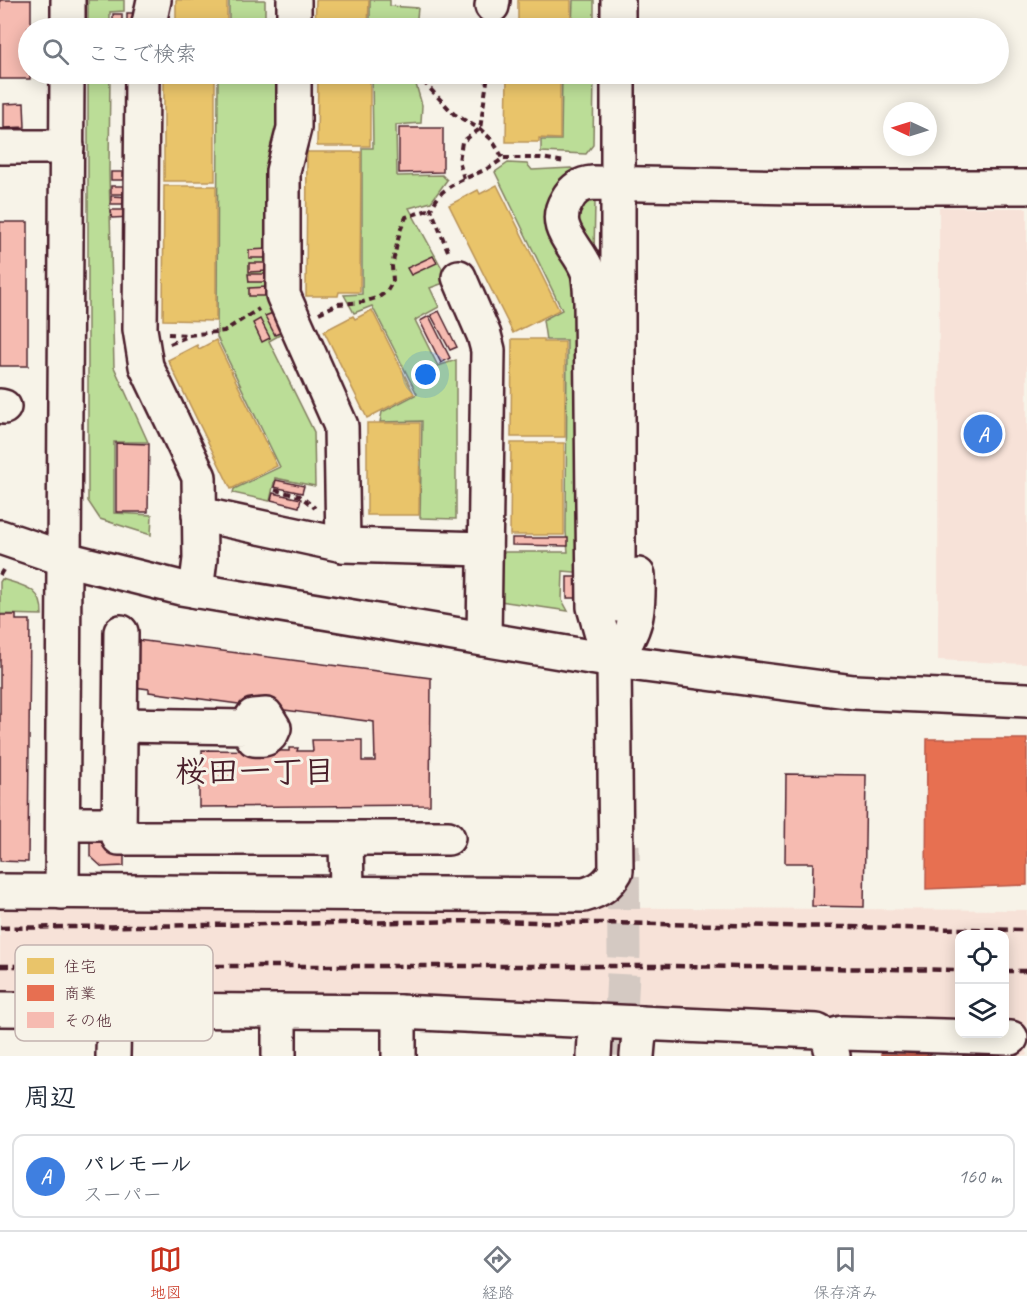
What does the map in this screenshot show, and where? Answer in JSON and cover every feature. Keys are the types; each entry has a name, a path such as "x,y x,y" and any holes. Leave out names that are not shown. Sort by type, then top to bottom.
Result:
{"street":[{"path":"68,0 68,18"},
{"path":"150,18 154,0"},
{"path":"294,0 294,18"},
{"path":"618,0 618,18"},
{"path":"63,892 68,84"},
{"path":"142,84 140,334 146,366 199,477 200,559 196,591"},
{"path":"294,84 294,128 282,171 289,309 341,426 343,545"},
{"path":"618,84 618,605"},
{"path":"0,147 67,147"},
{"path":"614,661 634,629 639,609 634,208 617,183"},
{"path":"0,891 584,895 596,892 611,880 616,871 614,661 605,646 594,608 590,286 588,273 561,228 560,218 563,206 572,190 585,184 617,183 797,188 1027,187"},
{"path":"459,277 484,335 488,350 484,639"},
{"path":"199,514 343,545 485,549"},
{"path":"0,537 65,559 196,591 614,661 854,692 1027,700"},
{"path":"121,632 119,838 448,838"},
{"path":"120,725 246,727"},
{"path":"63,824 119,824"},
{"path":"346,838 347,893"},
{"path":"213,1011 399,1012 817,1031 830,1047 842,1033 1011,1038"},
{"path":"279,1011 279,1056"},
{"path":"399,1012 399,1056"},
{"path":"594,1056 596,1021"},
{"path":"638,1056 640,1023"},
{"path":"113,1041 113,1056"}],"path":[{"path":"426,84 454,114 480,129 492,140 503,158"},
{"path":"464,179 459,161 462,142 480,129 487,84"},
{"path":"140,334 189,335 224,331 289,309 363,302 379,297 387,291 393,281 392,266 400,231 406,217 431,209 443,191 493,167 503,158 541,158 573,163"},
{"path":"431,209 459,277"},
{"path":"275,490 304,498 315,508 342,512"},
{"path":"0,575 3,570"}],"shaded area":[{"path":"939,207 1027,208 1027,664 938,660"},
{"path":"0,904 1027,910 1027,1056 1000,1056 1003,1038 1009,1038 1009,930 955,930 955,1026 213,1003 213,945 15,945 15,997 0,997"}],"green space":[{"path":"88,0 124,0 124,11 110,12 110,18 88,18"},
{"path":"229,0 265,0 265,18 229,18"},
{"path":"370,0 390,0 390,6 418,8 417,18 370,18"},
{"path":"573,0 594,0 594,18 572,18"},
{"path":"88,84 110,84 109,172 114,367 148,442 114,442 114,513 152,515 151,535 100,519 88,501"},
{"path":"218,84 284,84 287,331 269,341 314,432 315,486 275,478 270,501 233,493 234,489 280,467 217,337"},
{"path":"372,84 416,84 422,105 421,123 396,125 397,176 442,175 447,180 431,202 409,208 449,281 430,288 439,307 415,320 438,366 456,360 456,519 420,518 422,421 380,422 382,412 417,394 372,306 354,313 344,295 362,294 362,148 373,148"},
{"path":"562,84 594,84 593,145 586,154 541,152 541,140 561,140"},
{"path":"508,163 527,164 532,170 571,168 581,176 570,181 584,282 586,573 563,571 562,600 568,611 500,601 499,552 568,552 566,532 567,340 546,340 543,320 562,310 495,172"},
{"path":"588,194 595,203 594,253 572,218"},
{"path":"2,579 25,586 36,594 42,615 0,614 0,582"}],"building: 住宅":[{"path":"176,0 227,0 227,18 176,18"},
{"path":"316,0 369,0 368,18 315,18"},
{"path":"518,0 571,0 571,18 518,18"},
{"path":"164,84 215,84 215,181 164,181"},
{"path":"318,84 370,84 370,146 317,146"},
{"path":"507,84 560,84 560,139 539,138 539,142 506,142"},
{"path":"307,152 361,152 360,292 339,292 338,296 306,296"},
{"path":"497,185 559,310 513,333 449,205 478,190 480,194"},
{"path":"164,186 216,186 216,321 163,320"},
{"path":"372,310 414,394 367,418 324,331 353,316 355,319"},
{"path":"512,339 544,339 544,342 565,342 565,437 511,437"},
{"path":"216,340 277,466 231,489 168,360 197,345 199,349"},
{"path":"367,423 420,423 419,515 367,515"},
{"path":"511,443 564,443 564,535 510,535"}],"building: 商業":[{"path":"927,739 1027,739 1027,885 926,889"},
{"path":"881,1054 930,1055 930,1056 881,1056"}],"building: その他":[{"path":"0,0 31,0 31,18 18,18 18,79 0,79"},
{"path":"127,13 135,13 135,18 127,18"},
{"path":"113,14 122,14 122,18 113,18"},
{"path":"24,103 25,127 4,128 4,104"},
{"path":"399,128 443,128 443,172 399,173"},
{"path":"111,172 131,172 131,180 111,180"},
{"path":"111,186 131,186 131,194 111,194"},
{"path":"111,196 131,197 130,204 111,204"},
{"path":"111,210 131,210 131,217 112,218"},
{"path":"0,222 28,222 28,366 0,366"},
{"path":"268,249 267,258 249,258 249,250"},
{"path":"433,256 437,263 411,275 407,268"},
{"path":"249,263 267,263 268,271 249,272"},
{"path":"248,274 268,274 267,282 249,282"},
{"path":"267,287 268,296 249,296 249,288"},
{"path":"439,311 457,347 450,350 431,315"},
{"path":"273,313 282,332 275,335 265,316"},
{"path":"429,316 450,358 441,363 420,321"},
{"path":"260,319 270,338 262,342 253,323"},
{"path":"116,443 149,444 148,512 116,512"},
{"path":"276,480 304,486 302,493 274,487"},
{"path":"273,493 301,499 299,507 271,500"},
{"path":"512,538 568,538 568,546 512,545"},
{"path":"567,577 585,577 585,598 567,598"},
{"path":"0,615 16,615 16,620 30,620 28,862 0,861"},
{"path":"137,640 431,678 430,805 199,807 202,750 289,751 289,748 298,748 297,751 313,751 312,740 362,740 362,761 375,761 374,722 149,692 149,689 134,687"},
{"path":"786,774 866,775 864,907 812,906 813,863 785,863"},
{"path":"90,838 105,838 124,849 124,866 102,867 90,856"},
{"path":"963,1048 997,1048 997,1056 963,1056"}],"tunnel":[{"path":"619,1056 624,953 623,845"}],"railway":[{"path":"0,928 477,921 1027,930"},
{"path":"0,966 15,966"},
{"path":"213,966 671,966 955,970"},
{"path":"1009,971 1027,971"}],"place":[{"name":"パレモール","path":"983,434"}],"district":[{"name":"桜田一丁目","path":"255,771"}]}
